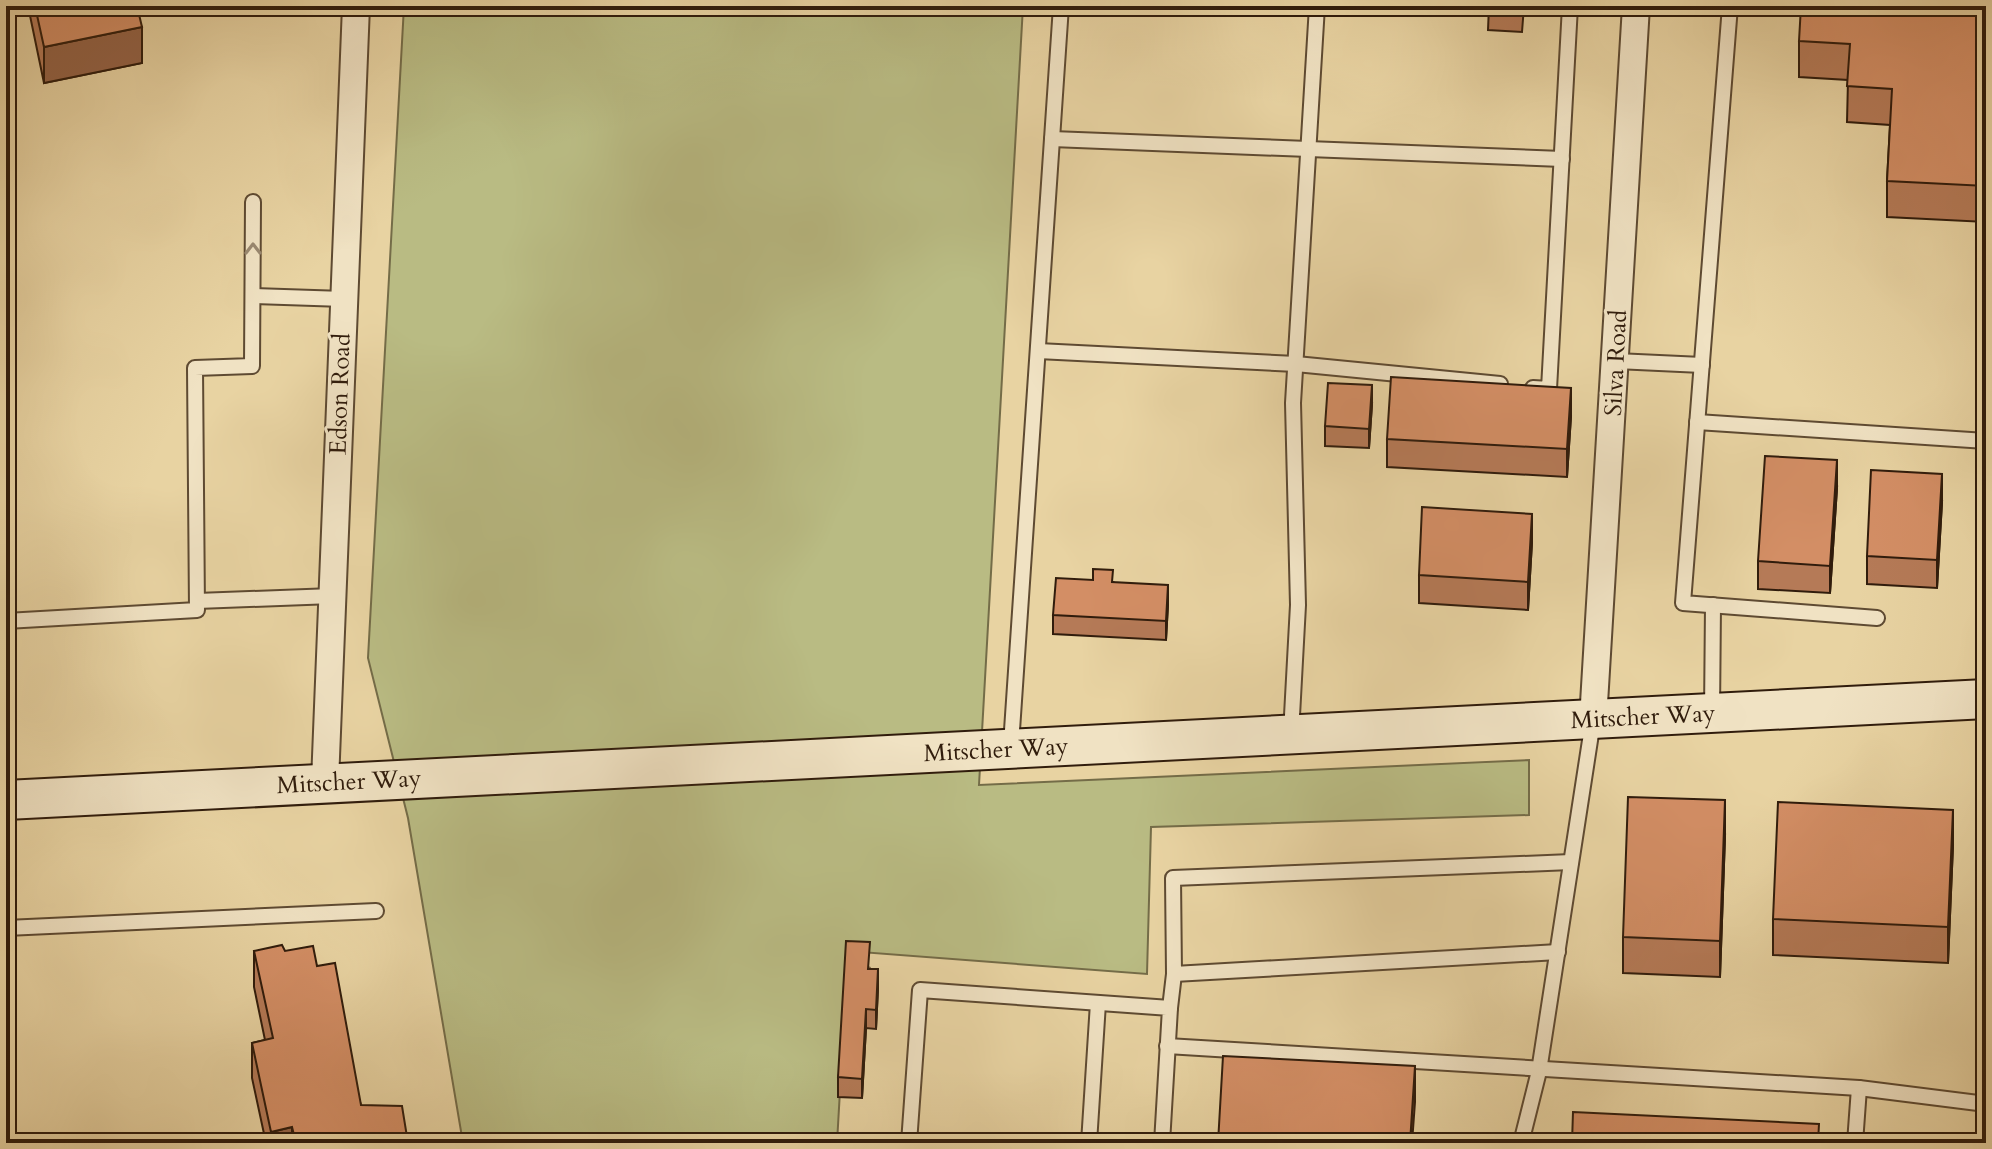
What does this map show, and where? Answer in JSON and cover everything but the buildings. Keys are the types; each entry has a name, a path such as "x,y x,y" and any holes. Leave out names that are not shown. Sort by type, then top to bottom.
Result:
{"street":[{"name":"Edson Road","path":"325,782 356,6"},
{"name":"Silva Road","path":"1593,720 1636,6"},
{"name":"Mitscher Way","path":"6,800 1986,699"}],"lane":[{"path":"1011,750 1061,6"},
{"path":"1291,734 1298,605 1293,403 1317,6"},
{"path":"1038,351 1296,364 1549,389 1570,6"},
{"path":"1730,6 1683,603 1877,618"},
{"path":"1052,139 1562,159"},
{"path":"6,621 197,610 195,368 252,366 253,202"},
{"path":"253,296 344,299"},
{"path":"1616,361 1702,365"},
{"path":"1697,422 1986,441"},
{"path":"197,601 333,596"},
{"path":"1712,713 1713,605"},
{"path":"1521,1143 1539,1071 1593,720"},
{"path":"1162,1143 1174,974 1173,878 1571,862"},
{"path":"6,928 376,911"},
{"path":"1174,974 1558,952"},
{"path":"909,1143 920,990 1170,1008"},
{"path":"1089,1143 1098,1003"},
{"path":"1167,1046 1539,1071 1859,1088 1986,1104"},
{"path":"1855,1143 1859,1088"}],"green space":[{"path":"404,6 1023,6 979,785 1529,760 1529,815 1151,827 1147,974 848,951 837,1143 463,1143 408,818 368,658"}]}
